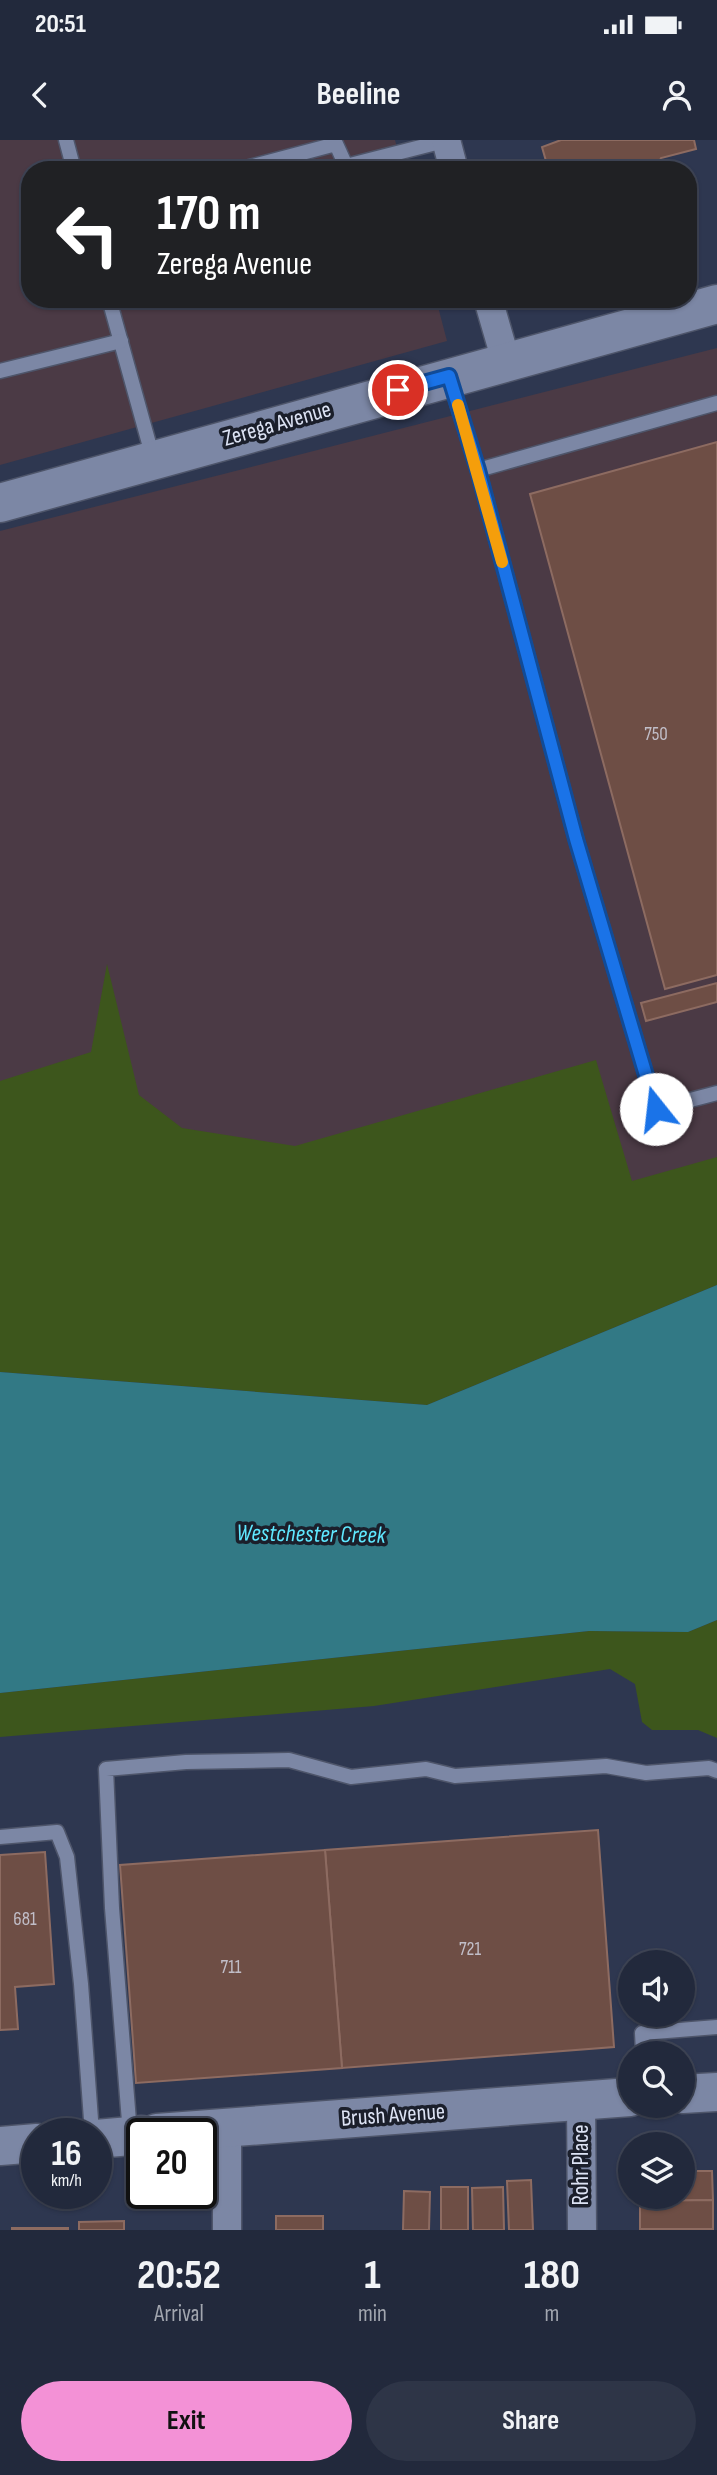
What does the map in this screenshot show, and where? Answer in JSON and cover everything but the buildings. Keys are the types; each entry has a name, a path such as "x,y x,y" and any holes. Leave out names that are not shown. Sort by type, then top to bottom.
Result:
{"main road":[{"name":"Zerega Avenue","path":"0,503 449,376 717,304"},
{"path":"695,2093 717,2092"},
{"name":"Brush Avenue","path":"217,2128 618,2098"},
{"path":"0,2146 21,2144"}],"street":[{"path":"447,140 452,161"},
{"path":"491,308 506,361"},
{"name":"Rohr Place","path":"581,2101 582,2230"},
{"path":"227,2127 227,2230"}],"lane":[{"path":"66,140 72,161"},
{"path":"371,161 447,140"},
{"path":"273,161 336,144 343,161"},
{"path":"112,308 153,460"},
{"path":"0,371 121,341"},
{"path":"449,376 478,470 576,839 656,1109 717,1093"},
{"path":"478,470 717,403"},
{"path":"130,2118 112,1908 106,1769 186,1762 289,1760 351,1777 426,1769 455,1776 606,1766 646,1773 709,1768 717,1771"},
{"path":"0,1837 57,1832 67,1857 81,1984 91,2118"},
{"path":"642,2041 642,2033 717,2026"}],"shaded area":[{"path":"0,140 395,140 401,161 21,161 21,308 438,308 447,341 0,465"},
{"path":"717,348 717,1229 0,1325 0,531"},
{"path":"107,964 139,1095 182,1128 295,1146 596,1060 632,1181 717,1157 717,1285 427,1405 0,1372 0,1081 91,1052"},
{"path":"717,1620 717,1738 698,1730 652,1730 642,1722 635,1684 610,1669 374,1706 0,1737 0,1693 589,1631 688,1632"}],"water":[{"name":"Westchester Creek","path":"717,1285 717,1620 688,1632 589,1631 0,1693 0,1372 427,1405"}],"slow traffic":[{"path":"458,405 502,562"}],"route":[{"path":"398,390 449,376 478,470 576,839 603,922 656,1109"}]}
